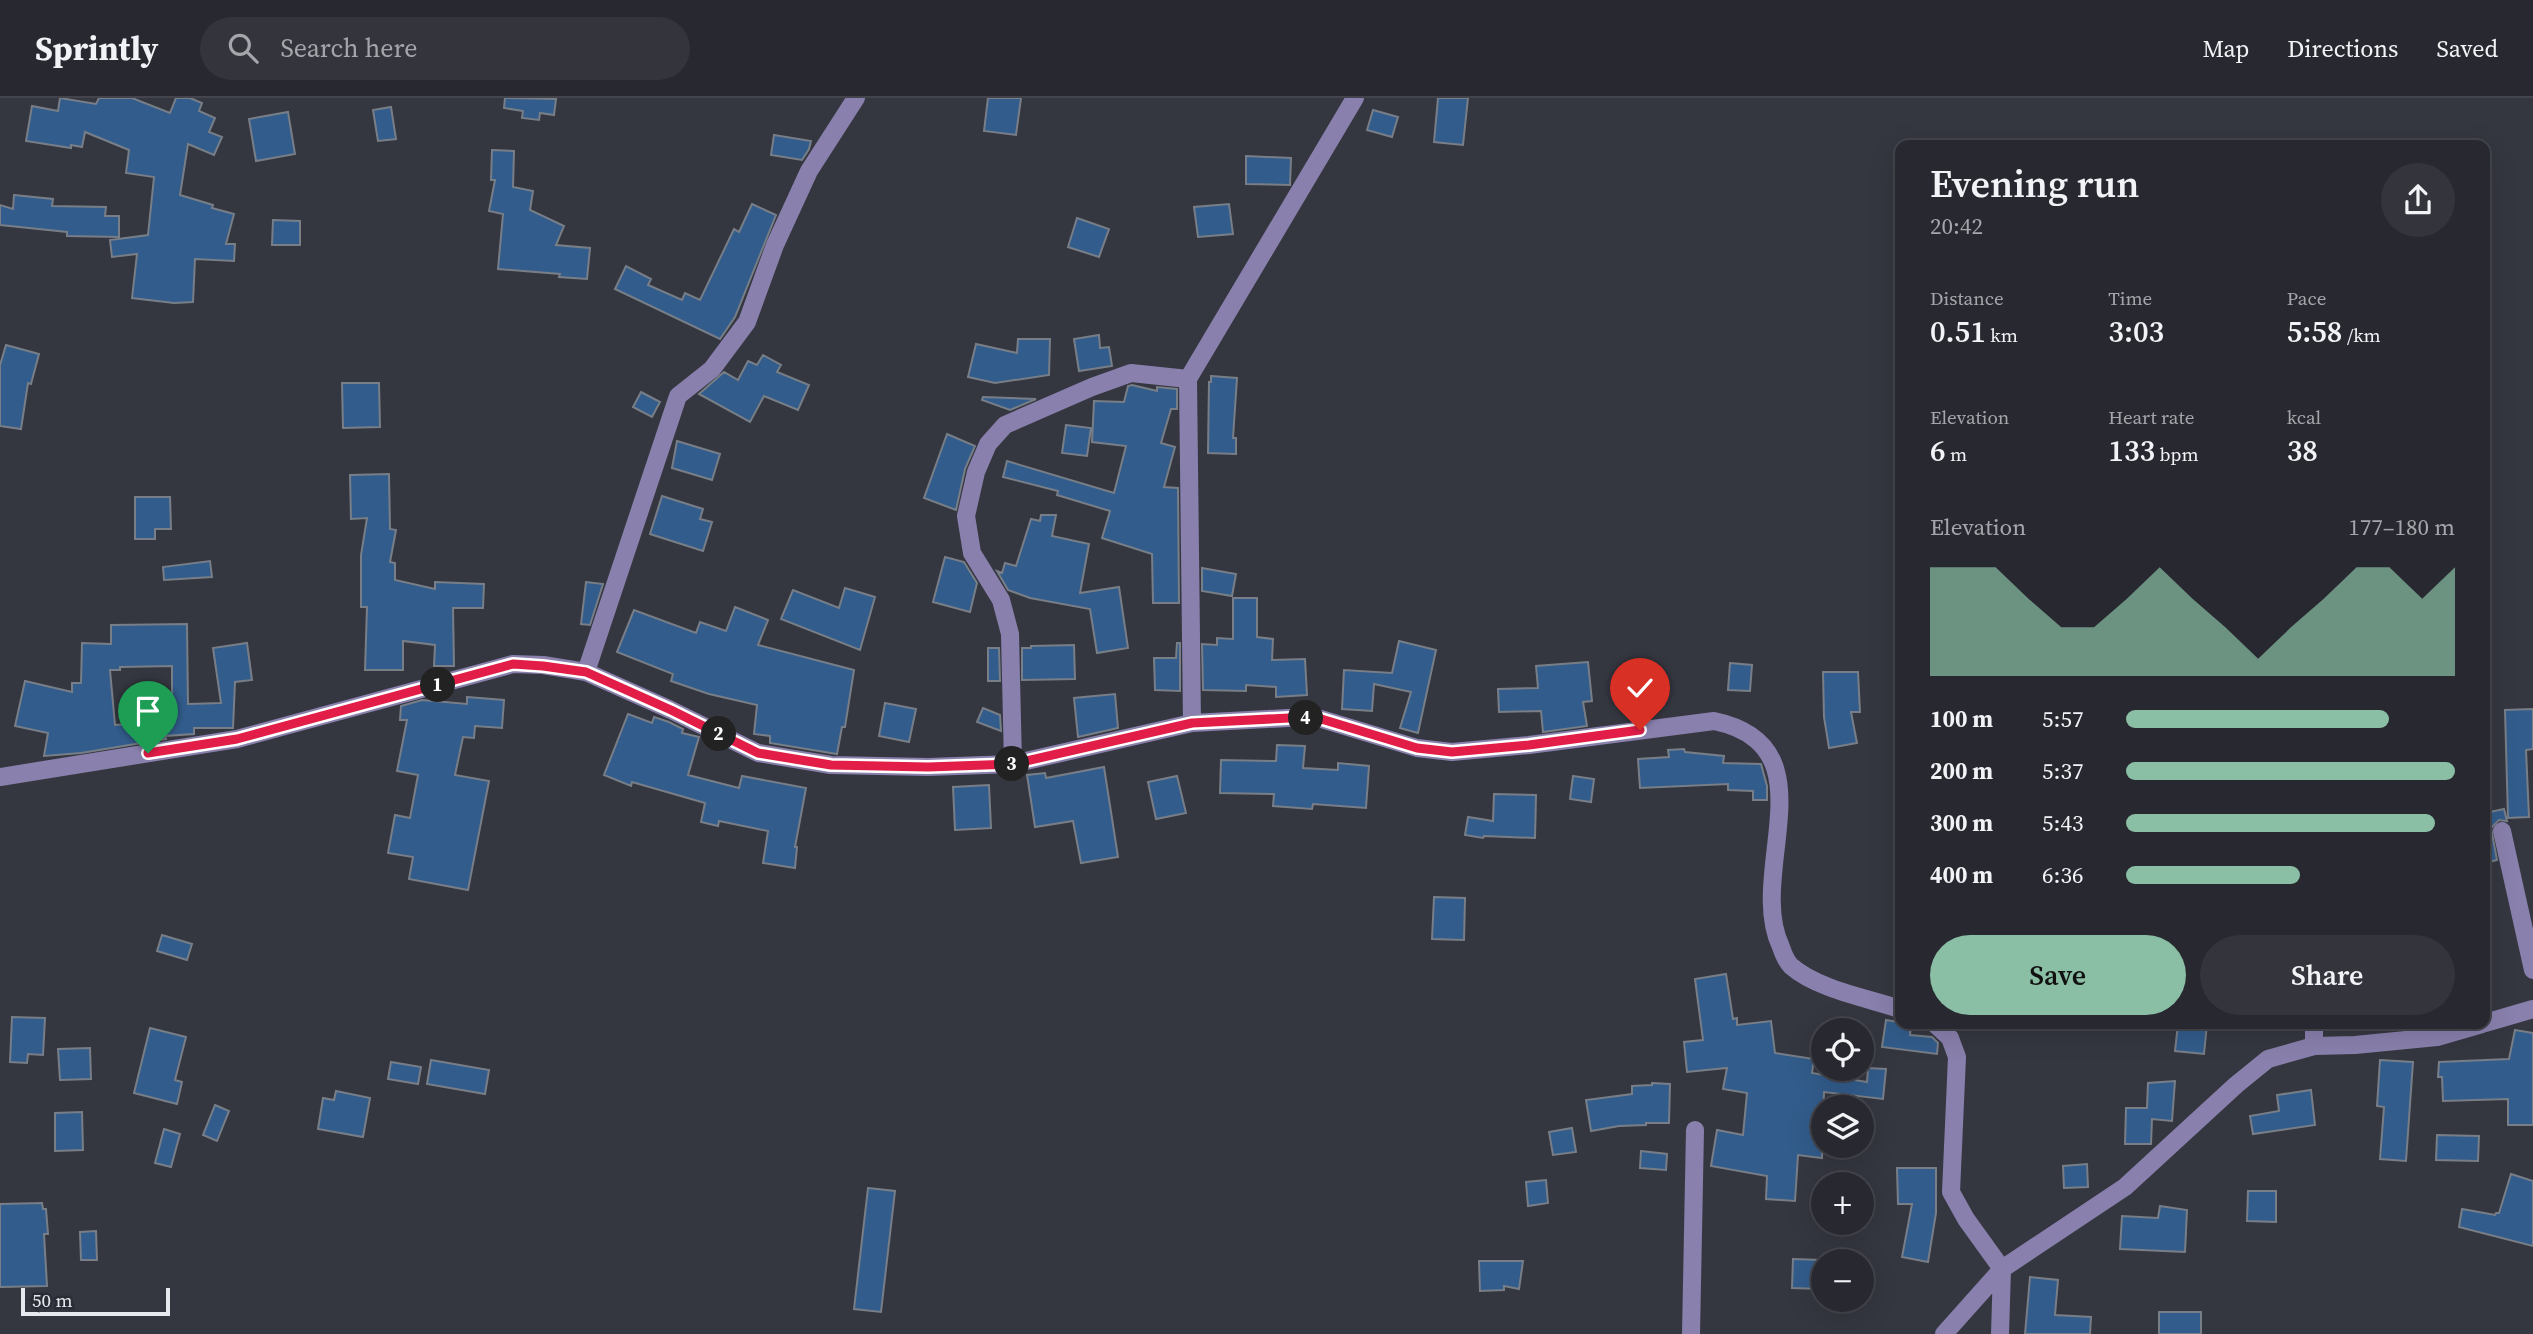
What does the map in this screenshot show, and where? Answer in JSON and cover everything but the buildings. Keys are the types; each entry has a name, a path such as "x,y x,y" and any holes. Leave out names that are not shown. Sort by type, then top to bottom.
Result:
{"street":[{"path":"586,672 678,396 712,369 747,322 775,245 809,171 856,98"},
{"path":"1192,723 1188,379 1355,98"},
{"path":"1013,764 1010,634 1001,600 972,553 966,516 976,472 988,444 1005,425 1131,373 1188,379"},
{"path":"0,777 237,739 513,664 586,672 758,753 831,765 928,767 1013,764 1192,723 1318,718 1417,748 1452,752 1714,722 1736,726 1765,746 1780,783 1770,901 1776,937 1789,964 1813,981 1895,1007"},
{"path":"2502,831 2533,970"},
{"path":"2490,1021 2533,1009"},
{"path":"1940,1029 1950,1038 1957,1057 1951,1192 1966,1219 2002,1269 2000,1334"},
{"path":"2314,1029 2314,1045"},
{"path":"1944,1334 2002,1269 2125,1187 2236,1084 2268,1059 2314,1045 2355,1045 2437,1037 2464,1029"},
{"path":"1691,1334 1695,1129"}],"route":[{"path":"148,753 237,739 513,664 586,672 758,753 831,765 928,767 1013,764 1192,723 1289,718 1318,718 1417,748 1452,752 1640,730"}]}
